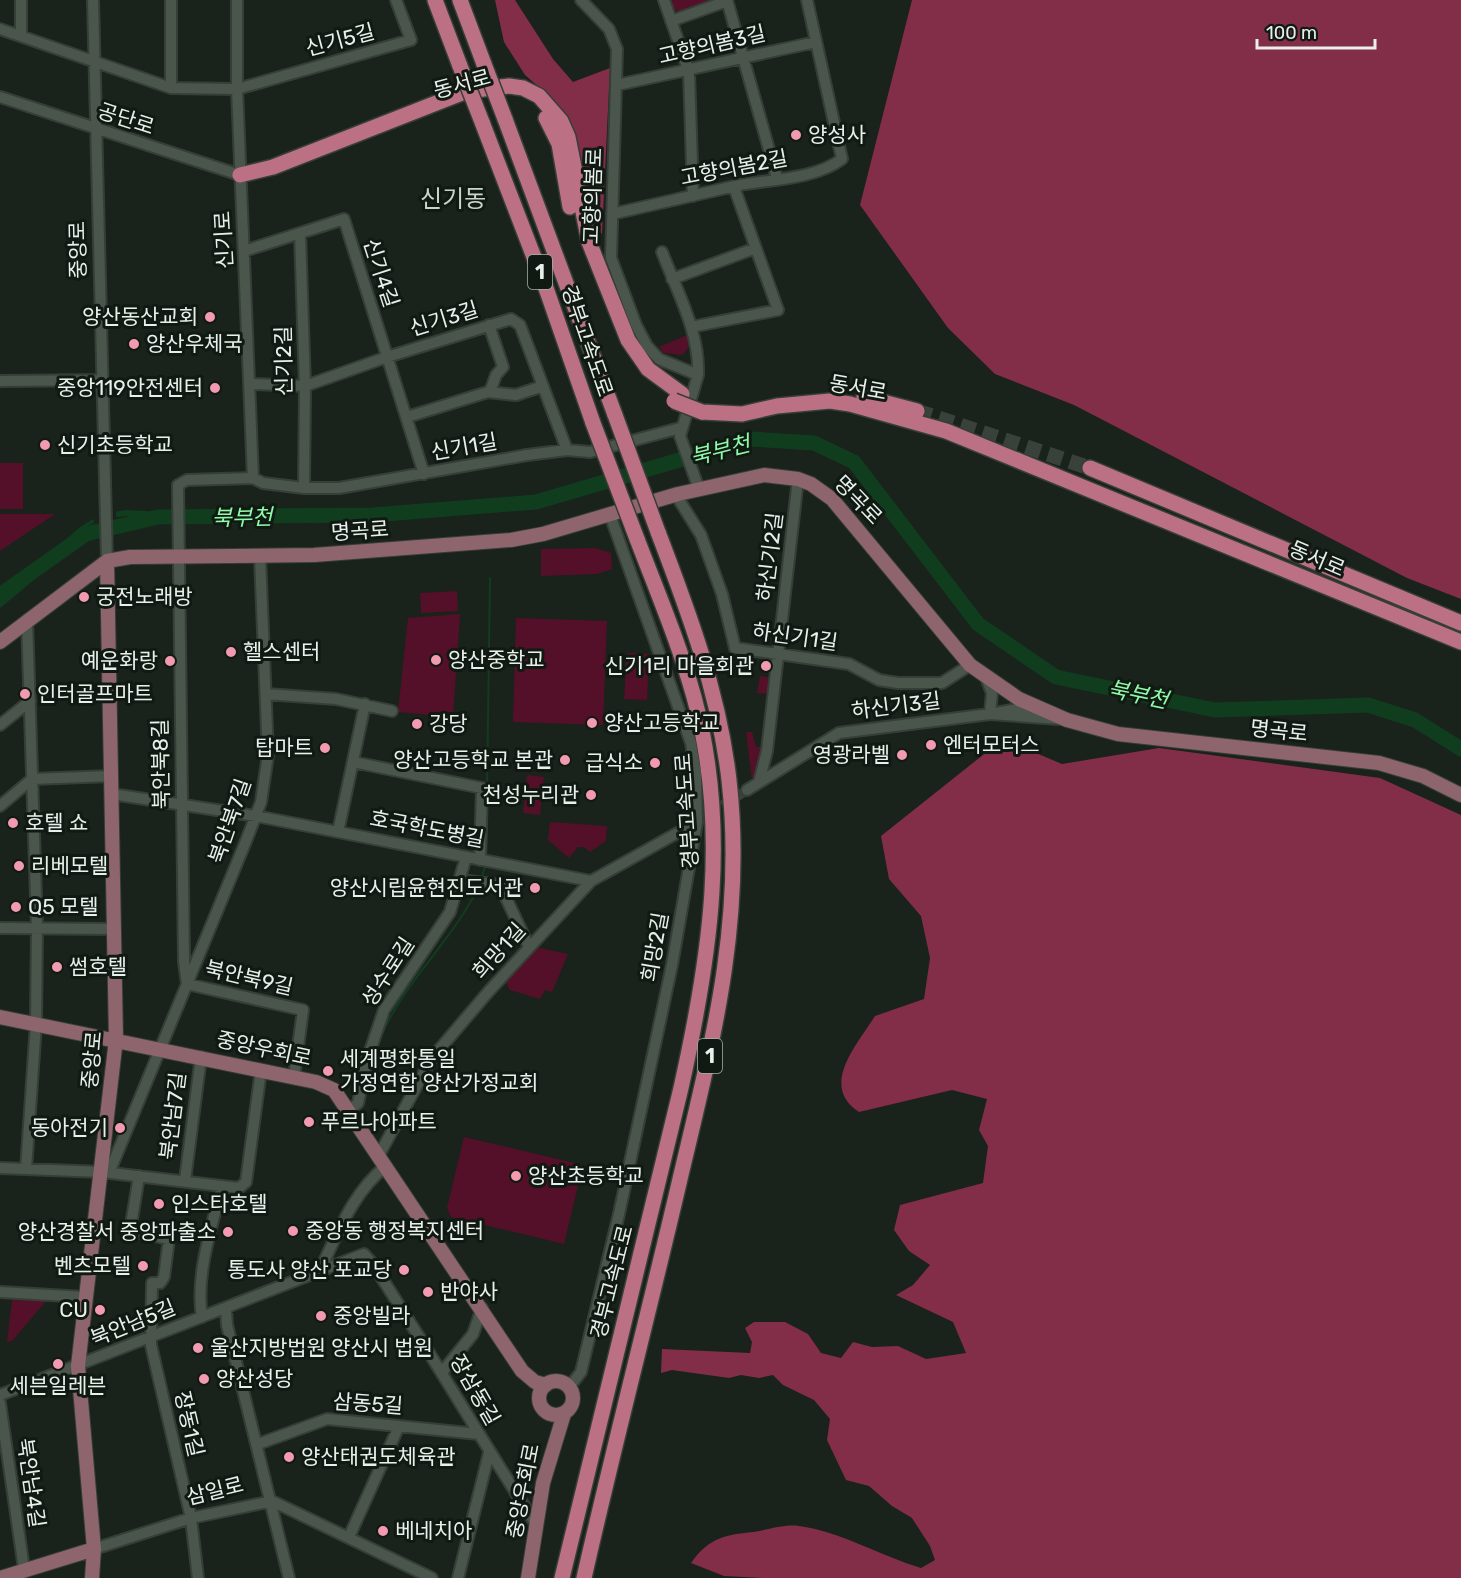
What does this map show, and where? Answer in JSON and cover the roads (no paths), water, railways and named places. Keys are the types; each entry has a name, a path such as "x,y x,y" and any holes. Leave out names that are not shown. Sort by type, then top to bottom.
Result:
{"highway":[{"name":"경부고속도로","path":"435,0 548,291 593,423 674,633 694,698 712,807 712,901 708,947 696,1021 562,1578"},
{"name":"경부고속도로","path":"460,0 700,645 723,737 729,780 733,847 730,933 726,971 705,1078 584,1578"},
{"name":"동서로","path":"240,175 273,167 467,91 509,86 523,88 539,96 561,121 568,137 589,242 628,340 648,369 678,398 703,407 742,414 805,402 830,401 859,406 946,431 1461,642"},
{"name":"동서로","path":"703,407 744,405 774,397 823,393 856,395 916,411"},
{"name":"동서로","path":"1090,468 1461,623"}],"main road":[{"name":"명곡로","path":"0,642 107,561 178,550 260,557 383,551 511,540 610,516 699,489 764,476 798,479 821,490 844,511 970,665 987,680 1033,706 1067,720 1118,734 1379,763 1423,776 1461,795"},
{"name":"중앙로","path":"92,1578 94,1549 78,1366 84,1297 106,1173 117,1039 107,561"},
{"name":"중앙우회로","path":"0,1017 117,1039 294,1077 326,1085 334,1090 350,1110 522,1371 535,1382 546,1385"},
{"path":"522,1371 541,1405 551,1449"},
{"path":"557,1381 567,1385 574,1400 564,1414 553,1415 541,1405 546,1385 557,1381"},
{"name":"중앙우회로","path":"528,1578 551,1449 564,1414"},
{"name":"삼일로","path":"0,1578 94,1549"}],"street":[{"path":"21,0 21,36"},
{"name":"중앙로","path":"93,0 107,561"},
{"path":"171,0 171,88"},
{"name":"신기로","path":"237,0 237,89 251,384 253,478"},
{"name":"신기5길","path":"237,89 411,40 396,0"},
{"name":"고향의봄로","path":"581,0 614,37 617,85 611,258 646,346 659,359 698,375"},
{"path":"664,0 689,72 693,196"},
{"path":"671,21 727,0 777,178"},
{"name":"고향의봄2길","path":"612,214 831,167 842,159 807,0"},
{"path":"0,29 171,88 237,89"},
{"name":"고향의봄3길","path":"617,85 689,72 816,42"},
{"name":"공단로","path":"0,97 240,175"},
{"path":"691,327 778,310 734,187"},
{"name":"신기4길","path":"244,251 344,219 424,474"},
{"name":"신기2길","path":"300,233 305,386 304,488"},
{"path":"672,279 756,248"},
{"path":"662,252 691,327 699,355 698,375 680,432 699,489"},
{"name":"신기3길","path":"251,384 305,386 387,357 511,320 519,325 567,450"},
{"path":"489,325 503,368 496,375 490,392"},
{"path":"0,381 102,380"},
{"path":"407,417 490,392 516,395 543,386"},
{"name":"신기1길","path":"178,485 187,480 253,478 263,483 304,488 339,488 567,450 590,452 680,432"},
{"name":"하신기2길","path":"759,782 767,751 798,479"},
{"name":"북안북8길","path":"178,485 181,804 184,962 187,984"},
{"name":"하신기1길","path":"676,495 701,535 722,594 735,648 849,664 879,680 898,683 942,683 970,665"},
{"name":"희망2길","path":"567,1385 574,1381 581,1372 616,1226 672,964 697,822 696,773 691,743 610,516"},
{"name":"북안북7길","path":"106,1173 187,984 256,816 265,786 267,768 266,694 260,557"},
{"path":"26,1169 36,1024 37,928 27,620"},
{"path":"987,680 992,693 990,714 1033,706"},
{"path":"266,694 365,704 392,711"},
{"path":"0,725 30,701"},
{"path":"338,832 365,704"},
{"name":"하신기3길","path":"747,790 839,733 990,714 1067,720"},
{"path":"353,762 482,788 484,860"},
{"path":"0,806 32,779 111,776"},
{"name":"호국학도병길","path":"112,794 256,816 591,881"},
{"name":"희망1길","path":"383,1160 428,1064 529,947 591,881 697,822"},
{"name":"성수로길","path":"350,1110 358,1103 370,1051 384,1010 450,912 466,857"},
{"path":"460,880 500,885 529,947"},
{"path":"0,928 114,928"},
{"name":"북안북9길","path":"187,984 303,1010 294,1077"},
{"name":"북안남7길","path":"185,1180 201,1057"},
{"name":"북안남7길","path":"0,1168 106,1173 185,1180 239,1188 246,1182 261,1070"},
{"path":"320,1270 350,1208 376,1174 383,1160"},
{"name":"북안남7길","path":"139,1176 130,1231 169,1239 164,1277 160,1282 152,1283"},
{"name":"북안남5길","path":"202,1317 200,1303 204,1266 222,1186"},
{"name":"장삼동길","path":"320,1270 364,1254 372,1263 443,1371 489,1453 537,1526"},
{"name":"북안남5길","path":"78,1366 320,1270"},
{"name":"장동1길","path":"152,1283 151,1337 191,1518 198,1578"},
{"path":"0,1292 84,1297"},
{"path":"443,1371 473,1334 482,1308"},
{"path":"226,1309 227,1325 272,1501 289,1578"},
{"path":"0,1395 78,1366"},
{"name":"북안남4길","path":"0,1403 24,1569"},
{"name":"삼동5길","path":"258,1444 327,1419 479,1434"},
{"path":"350,1537 399,1426"},
{"path":"458,1578 489,1453"},
{"name":"삼일로","path":"94,1549 191,1518 272,1501 432,1578"}],"waterway":[{"name":"북부천","path":"0,595 86,534 158,517 372,515 536,502 751,439 814,443 854,462 978,624 1056,677 1215,710 1368,705 1415,720 1461,749"},
{"path":"486,857 490,578"},
{"path":"481,880 485,866"},
{"path":"381,1036 403,997 456,924 479,886"},
{"path":"366,1088 376,1050"}],"tunnel":[{"path":"917,411 1090,468"},
{"path":"697,822 747,790"}],"place":[{"name":"양성사","path":"796,135"},
{"name":"양산동산교회","path":"210,317"},
{"name":"양산우체국","path":"134,344"},
{"name":"중앙119안전센터","path":"215,388"},
{"name":"신기초등학교","path":"45,445"},
{"name":"궁전노래방","path":"84,597"},
{"name":"헬스센터","path":"231,652"},
{"name":"양산중학교","path":"436,660"},
{"name":"예운화랑","path":"170,661"},
{"name":"신기1리 마을회관","path":"766,666"},
{"name":"인터골프마트","path":"25,694"},
{"name":"양산고등학교","path":"592,723"},
{"name":"강당","path":"417,724"},
{"name":"엔터모터스","path":"931,745"},
{"name":"탑마트","path":"325,748"},
{"name":"영광라벨","path":"902,755"},
{"name":"양산고등학교 본관","path":"565,760"},
{"name":"급식소","path":"655,763"},
{"name":"천성누리관","path":"591,795"},
{"name":"호텔 쇼","path":"13,823"},
{"name":"리베모텔","path":"19,866"},
{"name":"양산시립윤현진도서관","path":"535,888"},
{"name":"Q5 모텔","path":"16,907"},
{"name":"썸호텔","path":"57,967"},
{"name":"세계평화통일 가정연합 양산가정교회","path":"328,1071"},
{"name":"푸르나아파트","path":"309,1122"},
{"name":"동아전기","path":"120,1128"},
{"name":"양산초등학교","path":"516,1176"},
{"name":"인스타호텔","path":"159,1204"},
{"name":"중앙동 행정복지센터","path":"293,1231"},
{"name":"양산경찰서 중앙파출소","path":"228,1232"},
{"name":"벤츠모텔","path":"143,1266"},
{"name":"통도사 양산 포교당","path":"404,1270"},
{"name":"반야사","path":"428,1292"},
{"name":"CU","path":"100,1310"},
{"name":"중앙빌라","path":"321,1316"},
{"name":"울산지방법원 양산시 법원","path":"198,1348"},
{"name":"세븐일레븐","path":"58,1364"},
{"name":"양산성당","path":"204,1379"},
{"name":"양산태권도체육관","path":"289,1457"},
{"name":"베네치아","path":"383,1531"}],"district":[{"name":"신기동","path":"453,199"}]}
